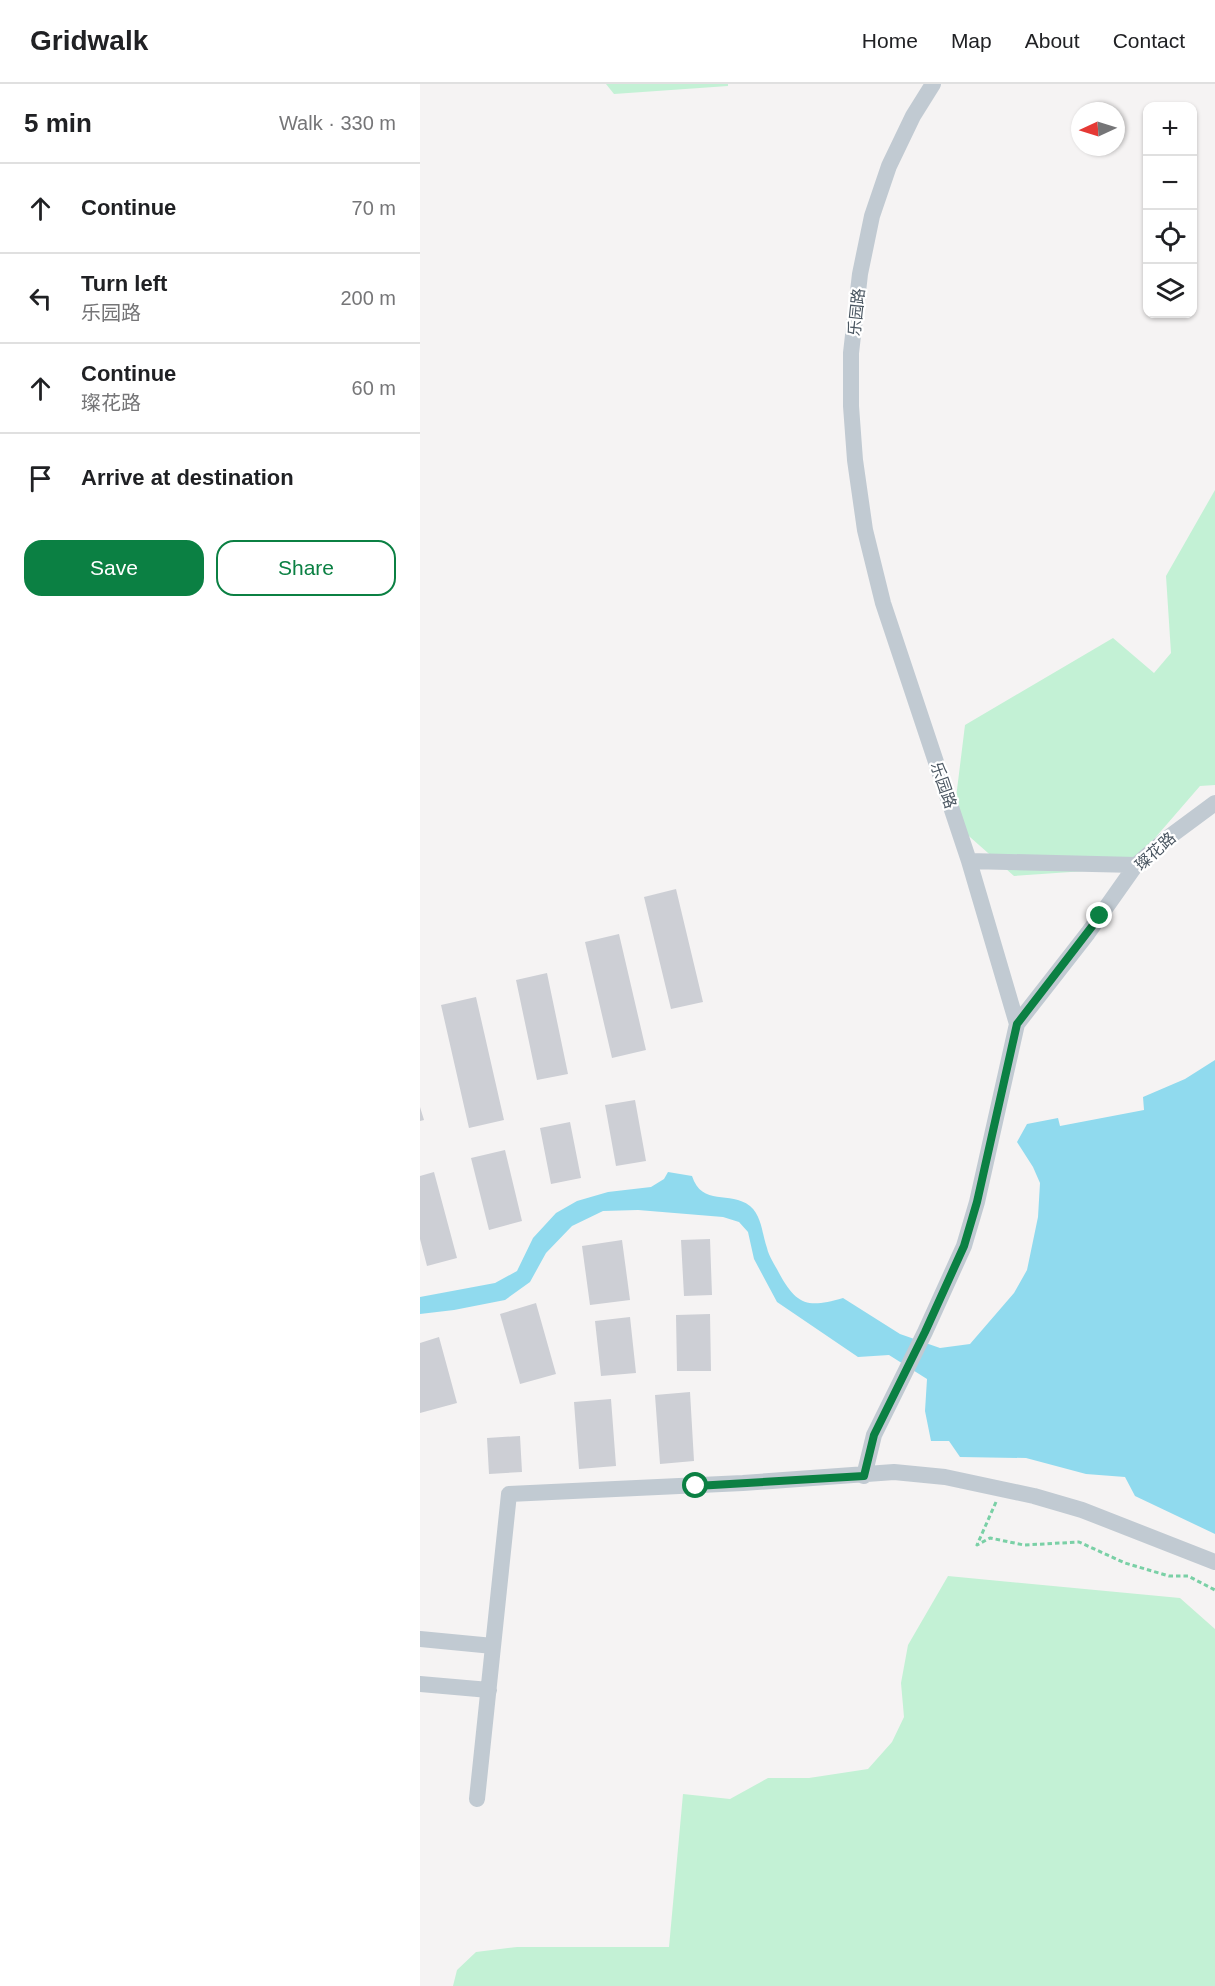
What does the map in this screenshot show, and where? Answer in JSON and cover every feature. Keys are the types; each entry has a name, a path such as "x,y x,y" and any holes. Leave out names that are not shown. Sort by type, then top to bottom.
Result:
{"street":[{"name":"乐园路","path":"864,1476 874,1435 964,1246 977,1202 1017,1024 969,861 883,603 865,530 855,460 851,406 851,353 860,274 872,216 894,156 913,116 933,84"},
{"name":"璨花路","path":"1017,1024 1088,933 1136,865 1215,803"},
{"path":"969,861 1136,865"},
{"path":"477,1799 509,1494 742,1484 894,1472 945,1477 1034,1496 1082,1510 1215,1562"},
{"path":"420,1639 493,1646"},
{"path":"420,1684 489,1690"}],"path":[{"path":"1002,1489 977,1545 990,1538 1023,1545 1078,1542 1125,1563 1170,1576 1188,1576 1215,1590"}],"green space":[{"path":"606,84 728,84 728,86 614,94"},
{"path":"1215,490 1215,785 1200,786 1129,868 1014,876 953,822 965,725 1113,638 1154,673 1171,653 1166,576"},
{"path":"948,1576 1180,1598 1215,1629 1215,1986 453,1986 457,1970 476,1952 517,1947 669,1947 683,1794 730,1799 768,1778 809,1778 868,1769 892,1742 904,1717 901,1683 908,1645"}],"water":[{"path":"1215,1060 1215,1534 1135,1496 1125,1477 1086,1474 1026,1458 960,1457 949,1441 931,1441 925,1411 927,1379 889,1355 858,1357 777,1302 754,1259 748,1232 739,1222 723,1217 638,1210 603,1211 572,1226 546,1253 530,1282 505,1300 420,1314 420,1297 495,1283 517,1271 533,1238 556,1213 577,1201 608,1192 651,1187 664,1179 668,1172 692,1176 702,1192 709,1195 742,1201 750,1206 759,1220 768,1251 785,1284 805,1302 821,1303 843,1298 900,1334 940,1348 970,1344 1014,1293 1027,1270 1038,1217 1040,1183 1017,1142 1027,1124 1058,1118 1060,1126 1144,1110 1143,1097 1185,1079"}],"building":[{"path":"676,889 703,1002 671,1009 644,897"},
{"path":"619,934 646,1050 612,1058 585,942"},
{"path":"547,973 568,1074 537,1080 516,980"},
{"path":"476,997 504,1120 469,1128 441,1005"},
{"path":"635,1100 646,1161 616,1166 605,1105"},
{"path":"420,1107 424,1120 420,1121"},
{"path":"570,1122 581,1178 551,1184 540,1128"},
{"path":"505,1150 522,1221 489,1230 471,1158"},
{"path":"434,1172 457,1258 427,1266 420,1239 420,1176"},
{"path":"710,1239 712,1295 684,1296 681,1240"},
{"path":"622,1240 630,1300 590,1305 582,1246"},
{"path":"536,1303 556,1374 520,1384 500,1314"},
{"path":"710,1314 711,1371 677,1371 676,1315"},
{"path":"630,1317 636,1373 601,1376 595,1321"},
{"path":"439,1337 457,1403 420,1413 420,1343"},
{"path":"690,1392 694,1461 660,1464 655,1395"},
{"path":"611,1399 616,1466 579,1469 574,1402"},
{"path":"520,1436 522,1472 489,1474 487,1438"}],"route":[{"path":"696,1486 864,1476 874,1435 964,1246 977,1202 1017,1024 1100,916"}]}
